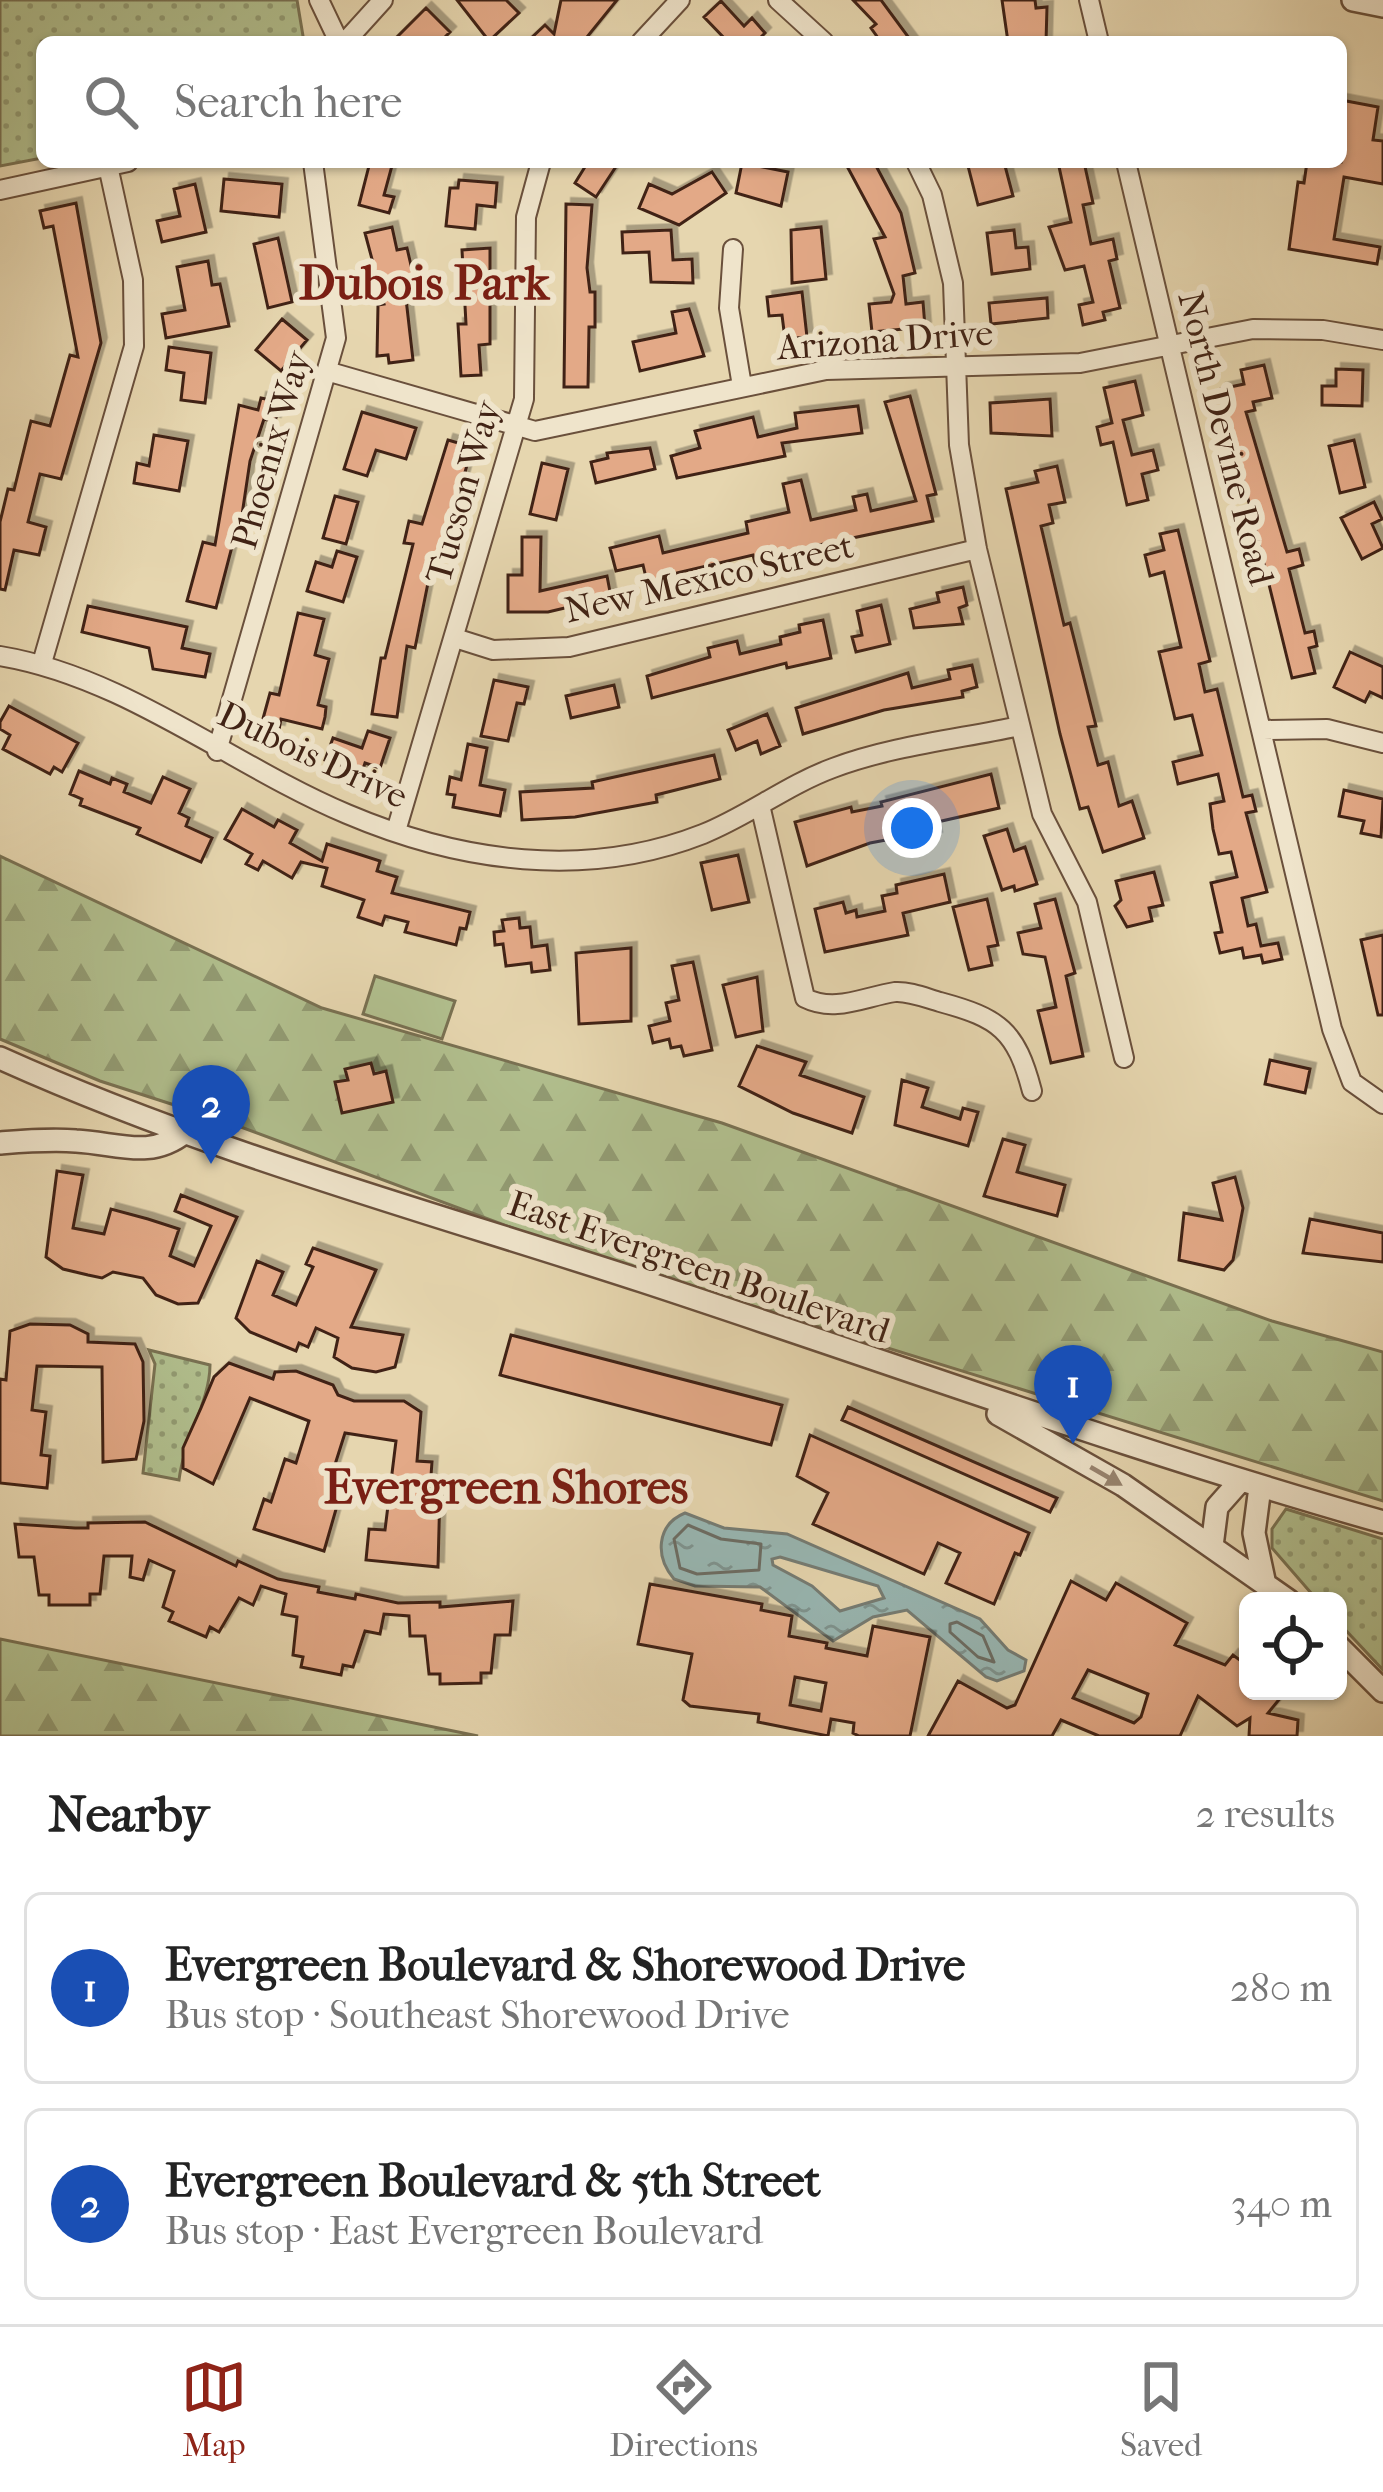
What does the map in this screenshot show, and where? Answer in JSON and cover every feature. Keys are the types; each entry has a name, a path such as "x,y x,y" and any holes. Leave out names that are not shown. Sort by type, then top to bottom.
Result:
{"street":[{"path":"320,0 339,36"},
{"path":"348,36 383,0"},
{"path":"647,36 680,0"},
{"path":"778,0 817,36"},
{"path":"1089,0 1098,36"},
{"path":"1353,0 1383,6"},
{"path":"0,190 100,168"},
{"path":"42,663 134,346 134,280 119,168"},
{"name":"Phoenix Way","path":"218,751 330,372 336,314 314,168"},
{"name":"Tucson Way","path":"396,831 515,430 527,367 526,217 539,168"},
{"path":"918,168 945,238 963,482 977,549 1042,814 1087,902 1124,1058"},
{"name":"North Devine Road","path":"1127,168 1332,1029 1342,1064 1364,1094 1383,1104"},
{"path":"733,249 730,323 742,386"},
{"name":"Arizona Drive","path":"330,372 515,430 559,429 826,370 1080,363 1253,329 1323,330 1383,340"},
{"name":"New Mexico Street","path":"455,638 493,650 569,646 977,549"},
{"name":"Dubois Drive","path":"0,656 42,663 130,701 218,751 396,831 538,864 572,864 701,835 837,766 1020,726"},
{"path":"1264,730 1327,729 1383,743"},
{"path":"760,806 805,998 824,1008 901,991 999,1022 1025,1064 1032,1091"},
{"name":"East Evergreen Boulevard","path":"0,1058 185,1132 802,1334 969,1395 1383,1522"},
{"path":"0,1143 81,1141 140,1150 170,1144 185,1132"},
{"path":"969,1395 1123,1485 1278,1592"},
{"path":"1212,1546 1216,1507 1250,1484 1264,1580"},
{"path":"1347,1655 1383,1690"}],"green space":[{"path":"0,0 297,0 303,36 36,36 36,159 0,166"},
{"path":"0,856 322,1008 722,1123 1272,1321 1383,1352 1383,1501 577,1252 230,1123 100,1081 0,1039"},
{"path":"375,976 455,1001 442,1039 363,1014"},
{"path":"149,1350 210,1365 179,1480 143,1473 155,1364"},
{"path":"1286,1509 1383,1539 1383,1670 1347,1632 1347,1592 1310,1592 1272,1548 1272,1529"},
{"path":"0,1639 478,1736 0,1736"}],"water":[{"path":"685,1513 724,1528 787,1534 980,1619 1008,1650 1026,1660 1024,1671 997,1681 986,1677 907,1610 873,1617 833,1641 760,1587 695,1586 674,1579 661,1542 675,1518","holes":["780,1557 878,1586 884,1598 840,1611 812,1586 773,1565 772,1559"]}],"building":[{"path":"457,0 506,0 519,13 494,36 485,36"},
{"path":"561,0 617,0 588,36 533,36 545,25 554,34"},
{"path":"853,0 881,0 908,36 877,36 871,28 876,24"},
{"path":"1002,0 1035,0 1036,8 1047,7 1046,36 1007,36"},
{"path":"721,1 744,26 752,18 765,33 722,36 704,17"},
{"path":"426,8 450,32 446,36 398,36"},
{"path":"1347,101 1378,107 1373,140 1383,141 1383,184 1344,177 1334,239 1380,247 1377,264 1289,249 1298,182 1304,183 1306,168 1347,168"},
{"path":"368,168 391,168 384,195 394,197 389,213 359,205"},
{"path":"584,168 615,168 596,197 575,183"},
{"path":"741,168 788,172 781,206 736,193"},
{"path":"848,168 877,168 901,213 915,273 903,276 906,304 923,302 925,327 872,332 869,304 891,302 894,294 874,239 885,237"},
{"path":"969,168 1006,168 1013,196 978,205"},
{"path":"1059,168 1085,168 1093,203 1083,205 1091,244 1113,239 1117,259 1109,261 1120,308 1103,312 1105,320 1083,325 1079,305 1093,302 1084,266 1065,270 1049,227 1071,222"},
{"path":"712,172 726,193 679,225 639,208 649,184 672,194"},
{"path":"224,179 282,184 279,217 221,211"},
{"path":"459,180 497,183 495,207 477,205 475,229 446,226 450,188 458,188"},
{"path":"195,184 206,232 162,242 157,221 180,216 174,189"},
{"path":"76,203 101,343 61,479 40,474 28,522 46,527 39,555 14,550 5,590 0,589 0,522 8,489 14,490 31,421 50,426 70,355 78,357 53,226 44,228 40,211"},
{"path":"566,204 592,205 587,268 590,292 595,292 595,327 589,327 588,387 564,387"},
{"path":"392,227 397,250 407,248 416,287 405,290 413,360 389,363 388,355 377,356 378,305 384,304 365,233"},
{"path":"821,227 826,279 792,283 791,230"},
{"path":"671,230 673,260 692,259 693,283 651,282 649,252 623,253 622,232"},
{"path":"1014,230 1016,248 1028,247 1030,269 992,274 987,233"},
{"path":"278,238 292,302 268,308 254,244"},
{"path":"490,248 490,344 479,345 481,375 461,376 458,324 466,324 462,250"},
{"path":"208,261 212,285 220,284 229,326 166,338 162,314 185,310 177,267"},
{"path":"802,292 807,337 785,339 782,315 769,316 767,297"},
{"path":"1047,298 1048,318 991,324 989,303"},
{"path":"689,309 704,356 640,371 633,342 676,333 672,312"},
{"path":"282,319 307,340 281,371 256,350"},
{"path":"169,347 211,353 205,403 181,400 184,373 166,370"},
{"path":"1264,365 1272,398 1253,402 1255,410 1246,412 1287,552 1299,549 1303,565 1289,569 1305,633 1314,631 1317,646 1309,648 1315,673 1292,678 1221,389 1244,384 1241,370"},
{"path":"1336,369 1363,370 1362,406 1322,405 1322,386 1336,386"},
{"path":"1135,381 1143,415 1123,420 1132,455 1153,450 1158,470 1142,474 1148,500 1127,505 1113,442 1101,445 1097,427 1112,423 1104,388"},
{"path":"910,396 936,494 927,496 933,521 786,552 787,558 756,566 753,555 668,575 670,581 648,586 643,565 616,571 610,548 659,536 663,553 748,533 746,522 789,512 783,484 801,480 811,520 856,510 853,497 867,494 871,511 916,501 885,402"},
{"path":"261,398 280,402 275,422 264,419 250,461 239,535 235,535 216,608 187,601 203,542 215,545 239,405 258,410"},
{"path":"1050,399 1052,436 991,433 990,403"},
{"path":"858,406 862,433 782,443 785,456 677,478 671,456 700,448 695,431 753,417 758,437 797,428 795,413"},
{"path":"362,412 416,428 406,459 376,450 367,476 344,469"},
{"path":"154,435 188,441 179,491 134,483 137,463 149,466"},
{"path":"448,440 472,447 441,559 433,558 415,648 407,646 397,717 372,714 381,658 385,658 413,544 404,543 409,521 422,524"},
{"path":"1354,440 1365,487 1340,493 1329,446"},
{"path":"650,448 655,469 596,483 591,462 608,458 607,453"},
{"path":"542,463 568,469 556,520 530,514"},
{"path":"1057,466 1065,502 1049,505 1053,523 1041,526 1064,625 1070,623 1096,726 1088,727 1098,765 1108,762 1119,806 1132,801 1144,838 1103,852 1088,807 1080,809 1006,489 1038,482 1035,471"},
{"path":"335,496 358,502 346,544 323,538"},
{"path":"1374,502 1382,519 1372,524 1383,548 1362,559 1341,518"},
{"path":"1178,530 1210,661 1199,664 1205,692 1217,689 1243,797 1252,795 1256,811 1246,813 1267,892 1242,898 1248,926 1256,924 1261,946 1278,943 1282,959 1263,963 1261,955 1244,958 1242,948 1220,953 1215,933 1222,932 1211,883 1237,877 1231,852 1219,854 1213,829 1210,804 1224,801 1218,774 1178,784 1173,762 1202,755 1192,715 1175,719 1159,652 1181,647 1164,572 1150,576 1145,555 1164,550 1160,534"},
{"path":"522,537 541,537 540,591 607,576 611,597 548,612 508,612 508,575 522,575"},
{"path":"337,551 357,557 343,602 307,591 316,562 332,567"},
{"path":"963,587 967,605 959,608 963,624 914,628 910,609 939,602 937,593"},
{"path":"881,605 890,644 856,652 852,637 862,635 857,611"},
{"path":"88,606 187,627 182,648 210,654 205,677 153,669 149,648 82,632"},
{"path":"298,613 324,619 315,655 329,659 318,705 326,707 322,729 281,719 279,730 261,726 270,693 279,695"},
{"path":"823,620 831,658 787,668 786,663 652,698 647,676 710,657 708,648 737,641 740,654 781,644 780,637 800,632 799,625"},
{"path":"1350,652 1383,667 1383,698 1370,692 1365,702 1334,687"},
{"path":"972,665 977,687 962,691 963,697 884,710 803,734 796,708 908,673 912,688 950,679 948,670"},
{"path":"494,680 528,687 524,704 517,703 508,741 481,736"},
{"path":"614,685 619,707 571,718 566,696"},
{"path":"9,706 78,743 62,772 54,767 50,774 3,749 10,735 0,729 0,722"},
{"path":"767,714 780,746 761,754 757,741 736,750 728,730"},
{"path":"368,731 390,738 380,768 365,763 362,772 325,760 333,738 362,748"},
{"path":"468,744 487,748 480,785 505,790 500,816 453,807 455,795 447,794 450,777 461,780"},
{"path":"714,755 720,779 656,795 657,802 575,817 522,820 520,792 593,788 592,782"},
{"path":"79,771 110,784 112,778 127,784 124,792 151,803 163,777 190,789 179,813 189,818 186,826 212,838 201,862 137,834 140,828 80,805 82,799 70,794"},
{"path":"991,774 999,808 933,823 936,837 919,840 918,834 870,843 807,866 795,822 851,807 852,812 882,806 881,802"},
{"path":"1344,790 1383,799 1381,837 1361,833 1364,821 1339,816"},
{"path":"242,809 274,827 278,820 297,830 290,843 322,861 327,844 380,861 377,871 397,877 392,893 470,912 466,929 460,928 456,945 405,932 408,922 385,916 382,925 358,917 364,900 322,886 327,868 301,862 292,878 263,861 258,870 246,864 252,854 225,839"},
{"path":"1007,829 1014,851 1025,847 1037,884 1002,890 984,836"},
{"path":"738,855 749,902 712,910 701,863"},
{"path":"1154,872 1163,905 1149,908 1152,921 1127,927 1115,906 1121,900 1116,881"},
{"path":"944,874 950,902 903,913 908,935 825,952 815,909 843,902 846,913 856,910 857,917 885,911 882,896 897,893 896,885"},
{"path":"987,899 998,945 988,947 992,965 969,970 953,907"},
{"path":"1055,899 1075,973 1066,976 1083,1056 1051,1063 1038,1011 1056,1007 1045,957 1023,954 1018,933 1041,928 1035,904"},
{"path":"519,918 520,928 530,927 532,947 547,945 550,970 532,972 531,963 506,966 503,944 495,945 494,932 504,931 502,920"},
{"path":"1383,935 1383,1015 1378,1015 1361,940"},
{"path":"631,948 631,1021 579,1024 576,953"},
{"path":"693,962 712,1050 684,1056 681,1046 671,1048 669,1039 653,1043 649,1026 670,1021 666,1003 679,1000 672,966"},
{"path":"757,977 763,1031 736,1037 723,985"},
{"path":"757,1046 806,1062 800,1075 864,1097 852,1133 793,1113 739,1086"},
{"path":"1270,1060 1310,1069 1305,1093 1265,1084"},
{"path":"371,1063 374,1074 386,1071 393,1102 342,1113 335,1082 348,1080 345,1069"},
{"path":"902,1080 928,1088 922,1107 960,1119 963,1108 978,1112 968,1146 895,1125"},
{"path":"1003,1139 1025,1145 1017,1172 1065,1185 1057,1216 984,1196"},
{"path":"57,1171 83,1175 73,1228 104,1234 111,1209 148,1219 179,1229 170,1256 194,1266 211,1226 175,1211 181,1195 237,1217 198,1303 178,1304 156,1295 143,1278 113,1272 102,1278 88,1275 63,1269 46,1257"},
{"path":"1235,1177 1243,1208 1233,1260 1224,1270 1179,1260 1184,1213 1222,1220 1213,1183"},
{"path":"1310,1219 1383,1233 1383,1262 1303,1253"},
{"path":"313,1248 376,1270 351,1327 403,1335 395,1367 376,1372 352,1368 334,1357 338,1338 316,1328 308,1347 299,1343 296,1351 250,1332 236,1318 257,1261 283,1272 273,1295 296,1305 313,1267 306,1264"},
{"path":"30,1324 70,1325 88,1334 88,1342 135,1344 143,1362 144,1421 136,1459 103,1462 102,1367 37,1366 32,1410 46,1412 41,1455 50,1456 47,1488 0,1483 0,1379 6,1380 10,1331"},
{"path":"511,1335 782,1405 771,1445 500,1375"},
{"path":"229,1363 273,1379 275,1372 296,1371 333,1385 338,1395 354,1401 404,1401 421,1412 417,1461 432,1462 430,1489 440,1490 438,1567 366,1560 369,1529 385,1530 396,1441 345,1433 332,1474 345,1478 324,1551 254,1529 264,1499 271,1502 285,1459 296,1463 309,1421 250,1398 213,1484 183,1468 183,1448 214,1377"},
{"path":"848,1407 1057,1498 1050,1512 842,1420"},
{"path":"810,1435 1029,1533 1020,1555 1015,1553 994,1604 946,1583 960,1553 938,1543 924,1574 813,1524 828,1493 797,1476"},
{"path":"145,1522 236,1566 238,1561 278,1579 319,1587 318,1592 398,1603 440,1602 440,1607 513,1601 510,1635 495,1635 491,1673 481,1673 481,1683 440,1684 440,1674 429,1674 425,1636 410,1636 409,1616 384,1614 380,1634 365,1631 353,1667 343,1665 341,1675 301,1667 303,1657 293,1655 297,1617 282,1614 286,1594 261,1586 253,1605 239,1598 219,1632 210,1627 206,1637 169,1621 173,1612 163,1607 174,1571 149,1560 143,1580 130,1577 132,1556 104,1556 100,1594 90,1594 90,1605 49,1605 49,1595 39,1595 34,1557 19,1557 15,1524 88,1528 88,1523"},
{"path":"1071,1581 1106,1600 1116,1583 1187,1623 1175,1645 1225,1665 1233,1655 1239,1659 1239,1700 1279,1700 1268,1713 1298,1720 1297,1736 1249,1736 1250,1718 1237,1726 1198,1696 1180,1736 1099,1736 1061,1720 1052,1736 928,1736 958,1681 1007,1708 1015,1705","holes":["1088,1670 1148,1694 1141,1717 1134,1723 1073,1698"]},
{"path":"650,1584 762,1604 761,1610 792,1616 789,1636 867,1656 873,1626 930,1637 910,1736 859,1736 853,1733 854,1723 831,1719 828,1736 758,1722 759,1714 690,1706 683,1700 692,1654 638,1644","holes":["795,1677 826,1683 821,1711 790,1705"]}],"place":[{"name":"Evergreen Boulevard & 5th Street","path":"211,1164"},
{"name":"Evergreen Boulevard & Shorewood Drive","path":"1073,1444"}],"district":[{"name":"Dubois Park","path":"424,283"},
{"name":"Evergreen Shores","path":"506,1487"}]}
